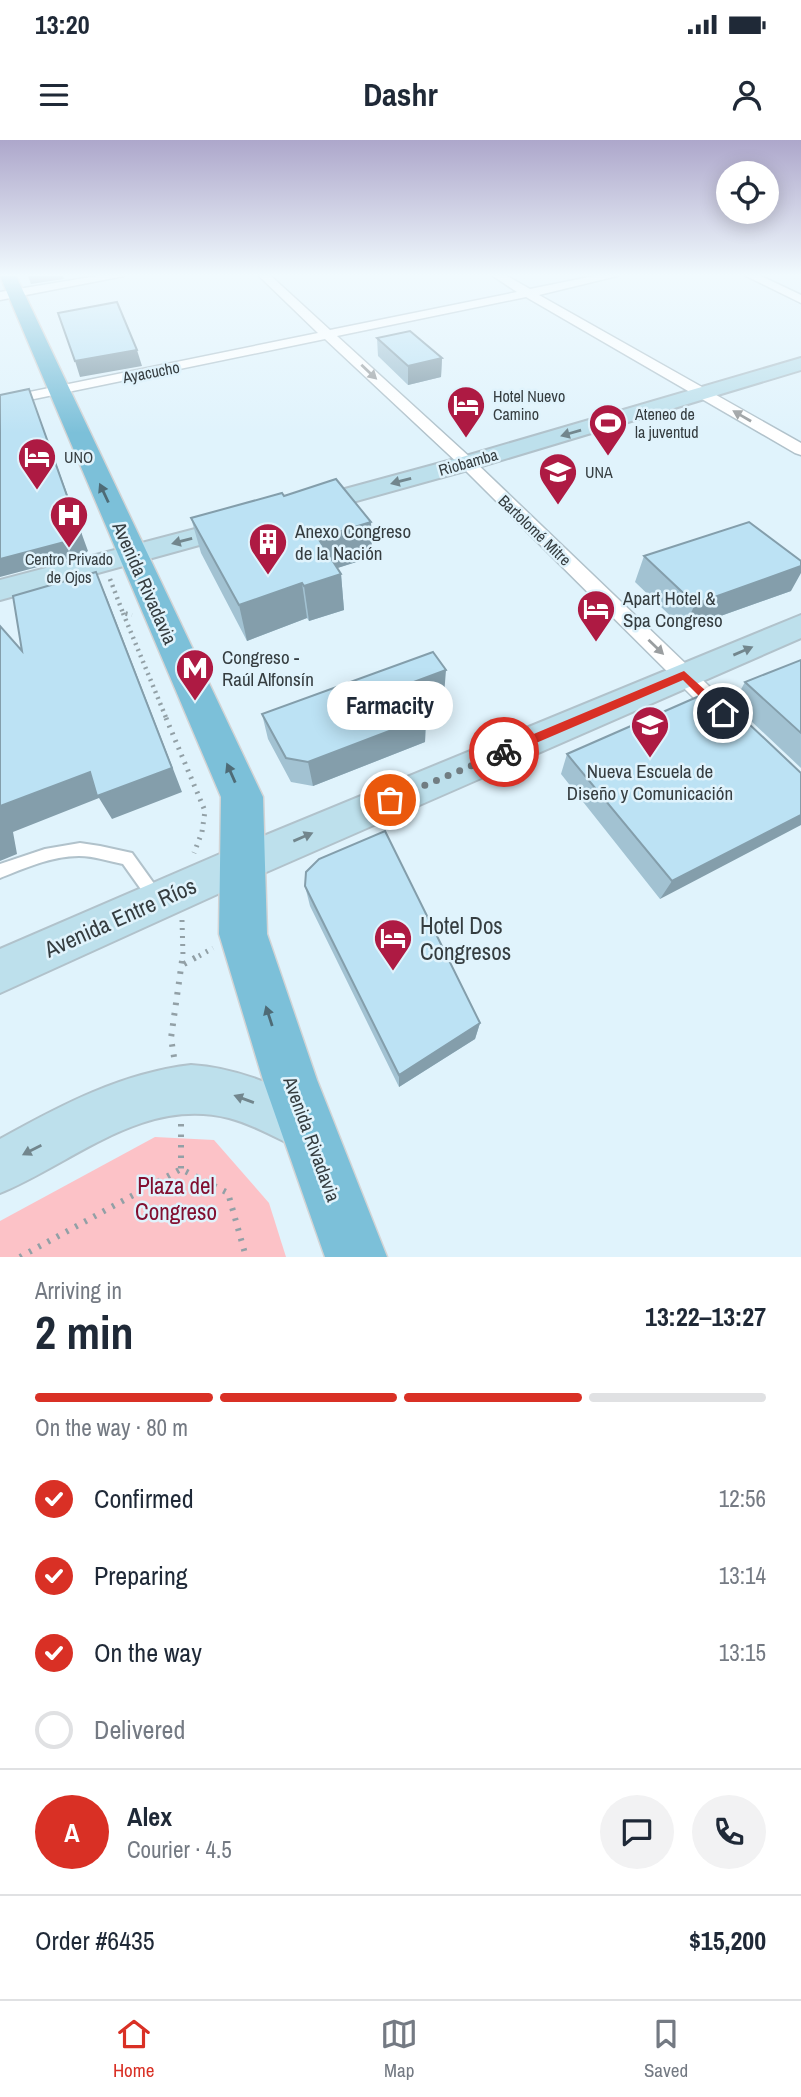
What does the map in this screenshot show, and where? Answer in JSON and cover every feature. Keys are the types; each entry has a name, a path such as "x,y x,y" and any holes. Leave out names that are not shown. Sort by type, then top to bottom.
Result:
{"main road":[{"name":"Avenida Rivadavia","path":"28,328 59,390 118,558 242,797 243,934 307,1127 356,1257"}],"street":[{"name":"Bartolomé Mitre","path":"321,328 467,463 743,732"},
{"name":"Ayacucho","path":"0,402 368,328"},
{"path":"587,328 801,450"},
{"name":"Riobamba","path":"286,513 467,463 801,364"},
{"path":"0,590 260,520"},
{"name":"Avenida Entre Ríos","path":"0,971 157,900 801,626"},
{"path":"0,1167 135,1098 180,1089 216,1090 244,1097 307,1127"}],"lane":[{"path":"0,871 32,859 73,850 95,851 127,858 157,900"}],"path":[{"path":"118,558 123,613 132,615"},
{"path":"185,763 187,752"},
{"path":"20,1257 181,1169 228,1193 246,1257"}],"green space":[{"name":"Plaza del Congreso","path":"155,1137 214,1140 269,1203 286,1257 0,1257 0,1221"}],"building":[{"path":"63,328 128,328 137,350 75,361"},
{"path":"410,331 442,358 408,366 377,338"},
{"path":"29,389 81,535 76,539 0,559 0,395"},
{"path":"336,479 371,522 318,538 341,574 304,586 302,583 239,605 191,518 282,493 284,496"},
{"path":"749,522 801,561 801,566 695,604 644,556"},
{"path":"96,572 172,768 97,796 90,772 0,806 0,626 22,651 13,596"},
{"path":"433,652 446,670 403,686 426,717 308,762 286,758 262,714"},
{"path":"801,660 801,733 745,682"},
{"path":"713,690 801,773 801,815 672,881 567,754"},
{"name":"Hotel Dos Congresos","path":"385,831 480,1023 399,1075 305,886 306,872 319,859"}],"way so far":[{"path":"390,800 504,752"}],"place":[{"name":"Hotel Nuevo Camino","path":"466,439"},
{"name":"Ateneo de la juventud","path":"608,457"},
{"name":"UNO","path":"37,491"},
{"name":"UNA","path":"558,506"},
{"name":"Centro Privado de Ojos","path":"69,549"},
{"name":"Anexo Congreso de la Nación","path":"268,576"},
{"name":"Apart Hotel & Spa Congreso","path":"596,643"},
{"name":"Congreso - Raúl Alfonsín","path":"195,702"},
{"name":"Nueva Escuela de Diseño y Comunicación","path":"650,759"},
{"name":"Farmacity","path":"390,800"},
{"name":"Hotel Dos Congresos","path":"393,972"}],"route":[{"path":"504,752 684,675 723,713"}]}
